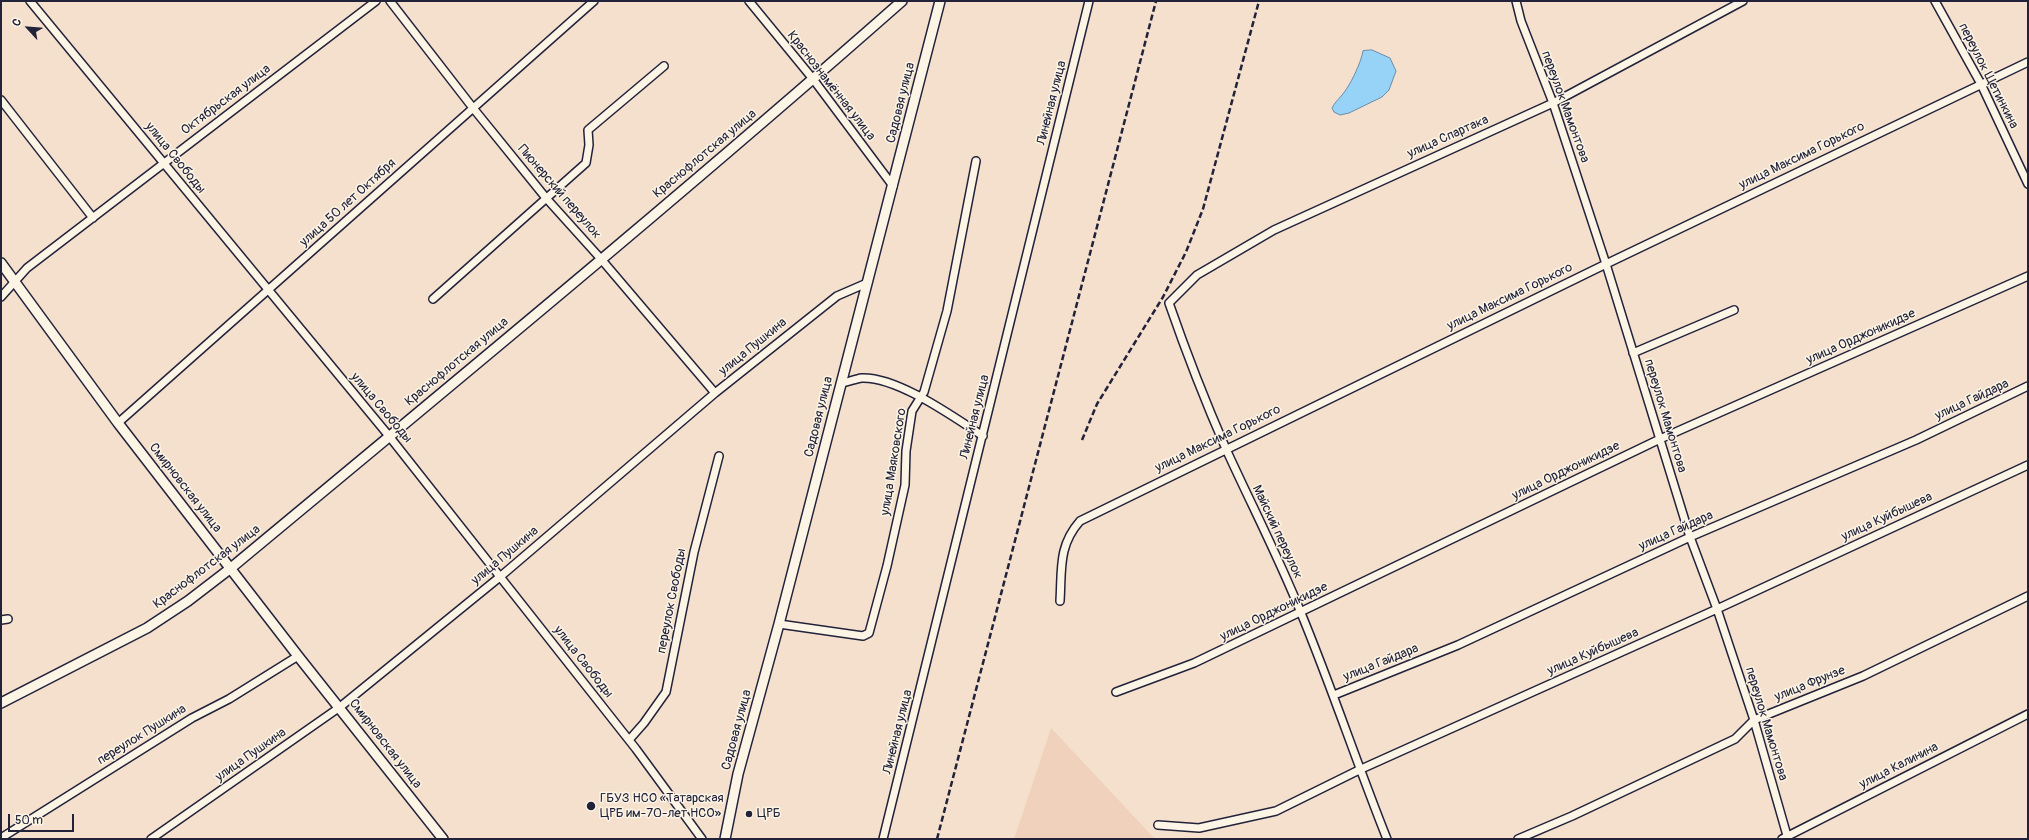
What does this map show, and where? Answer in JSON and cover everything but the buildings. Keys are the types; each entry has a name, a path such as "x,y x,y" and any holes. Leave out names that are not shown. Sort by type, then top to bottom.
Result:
{"street":[{"name":"улица Свободы","path":"30,1 389,436 629,740 702,839"},
{"name":"Октябрьская улица","path":"1,297 27,268 376,1"},
{"name":"Пионерский переулок","path":"390,1 473,108 546,198 601,259 715,393"},
{"name":"улица 50 лет Октября","path":"118,423 594,1"},
{"name":"Краснознамённая улица","path":"749,1 813,79 893,186"},
{"name":"Краснофлотская улица","path":"1,703 146,628 188,601 231,568 601,259 813,79 902,1"},
{"name":"Садовая улица","path":"725,839 738,774 779,624 940,1"},
{"name":"Линейная улица","path":"883,839 1089,1"},
{"name":"переулок Мамонтова","path":"1516,1 1520,21 1553,103 1606,264 1690,537 1717,609 1754,720 1786,838"},
{"name":"улица Спартака","path":"1168,303 1196,275 1274,230 1553,103 1743,1"},
{"name":"переулок Щетинкина","path":"1935,1 1981,84 2028,184"},
{"name":"улица Максима Горького","path":"1060,601 1063,551 1070,532 1080,521 1226,448 1606,264 2028,62"},
{"path":"433,299 586,162 589,145 588,130 664,66"},
{"path":"1,100 93,218"},
{"name":"улица Маяковского","path":"779,624 863,636 869,633 887,566 905,485 906,450 912,411 924,392 947,311 976,162"},
{"name":"Смирновская улица","path":"1,263 118,423 298,656 340,707 443,839"},
{"name":"улица Орджоникидзе","path":"1116,692 1194,663 1660,439 2028,276"},
{"name":"улица Пушкина","path":"151,839 340,707 501,576 715,393 837,296 867,283"},
{"name":"Майский переулок","path":"1168,303 1185,350 1226,448 1301,612 1334,695 1359,770 1387,839"},
{"path":"1633,353 1734,310"},
{"path":"841,383 862,378 879,380 899,387 983,436"},
{"name":"улица Гайдара","path":"1334,695 1458,645 1690,537 1916,440 2028,386"},
{"name":"переулок Свободы","path":"629,740 644,723 666,692 694,552 719,456"},
{"name":"улица Куйбышева","path":"1158,825 1199,828 1276,811 1359,770 1717,609 2028,465"},
{"name":"улица Фрунзе","path":"1518,839 1572,816 1735,739 1754,720 1863,676 2028,596"},
{"name":"переулок Пушкина","path":"1,838 192,718 229,698 298,656"},
{"name":"улица Калинина","path":"1786,838 2028,714"}],"shaded area":[{"path":"1051,728 1155,839 1014,839"}],"water":[{"path":"1372,50 1390,58 1396,71 1389,90 1382,97 1349,113 1340,115 1334,112 1332,108 1352,80 1358,68 1363,51"}],"railway":[{"path":"937,839 1156,1"},
{"path":"1082,440 1097,404 1163,297 1186,252 1203,209 1259,1"}],"place":[{"name":"ГБУЗ НСО «Татарская ЦРБ им-70-лет НСО»","path":"591,806"},
{"name":"ЦРБ","path":"749,814"}]}
